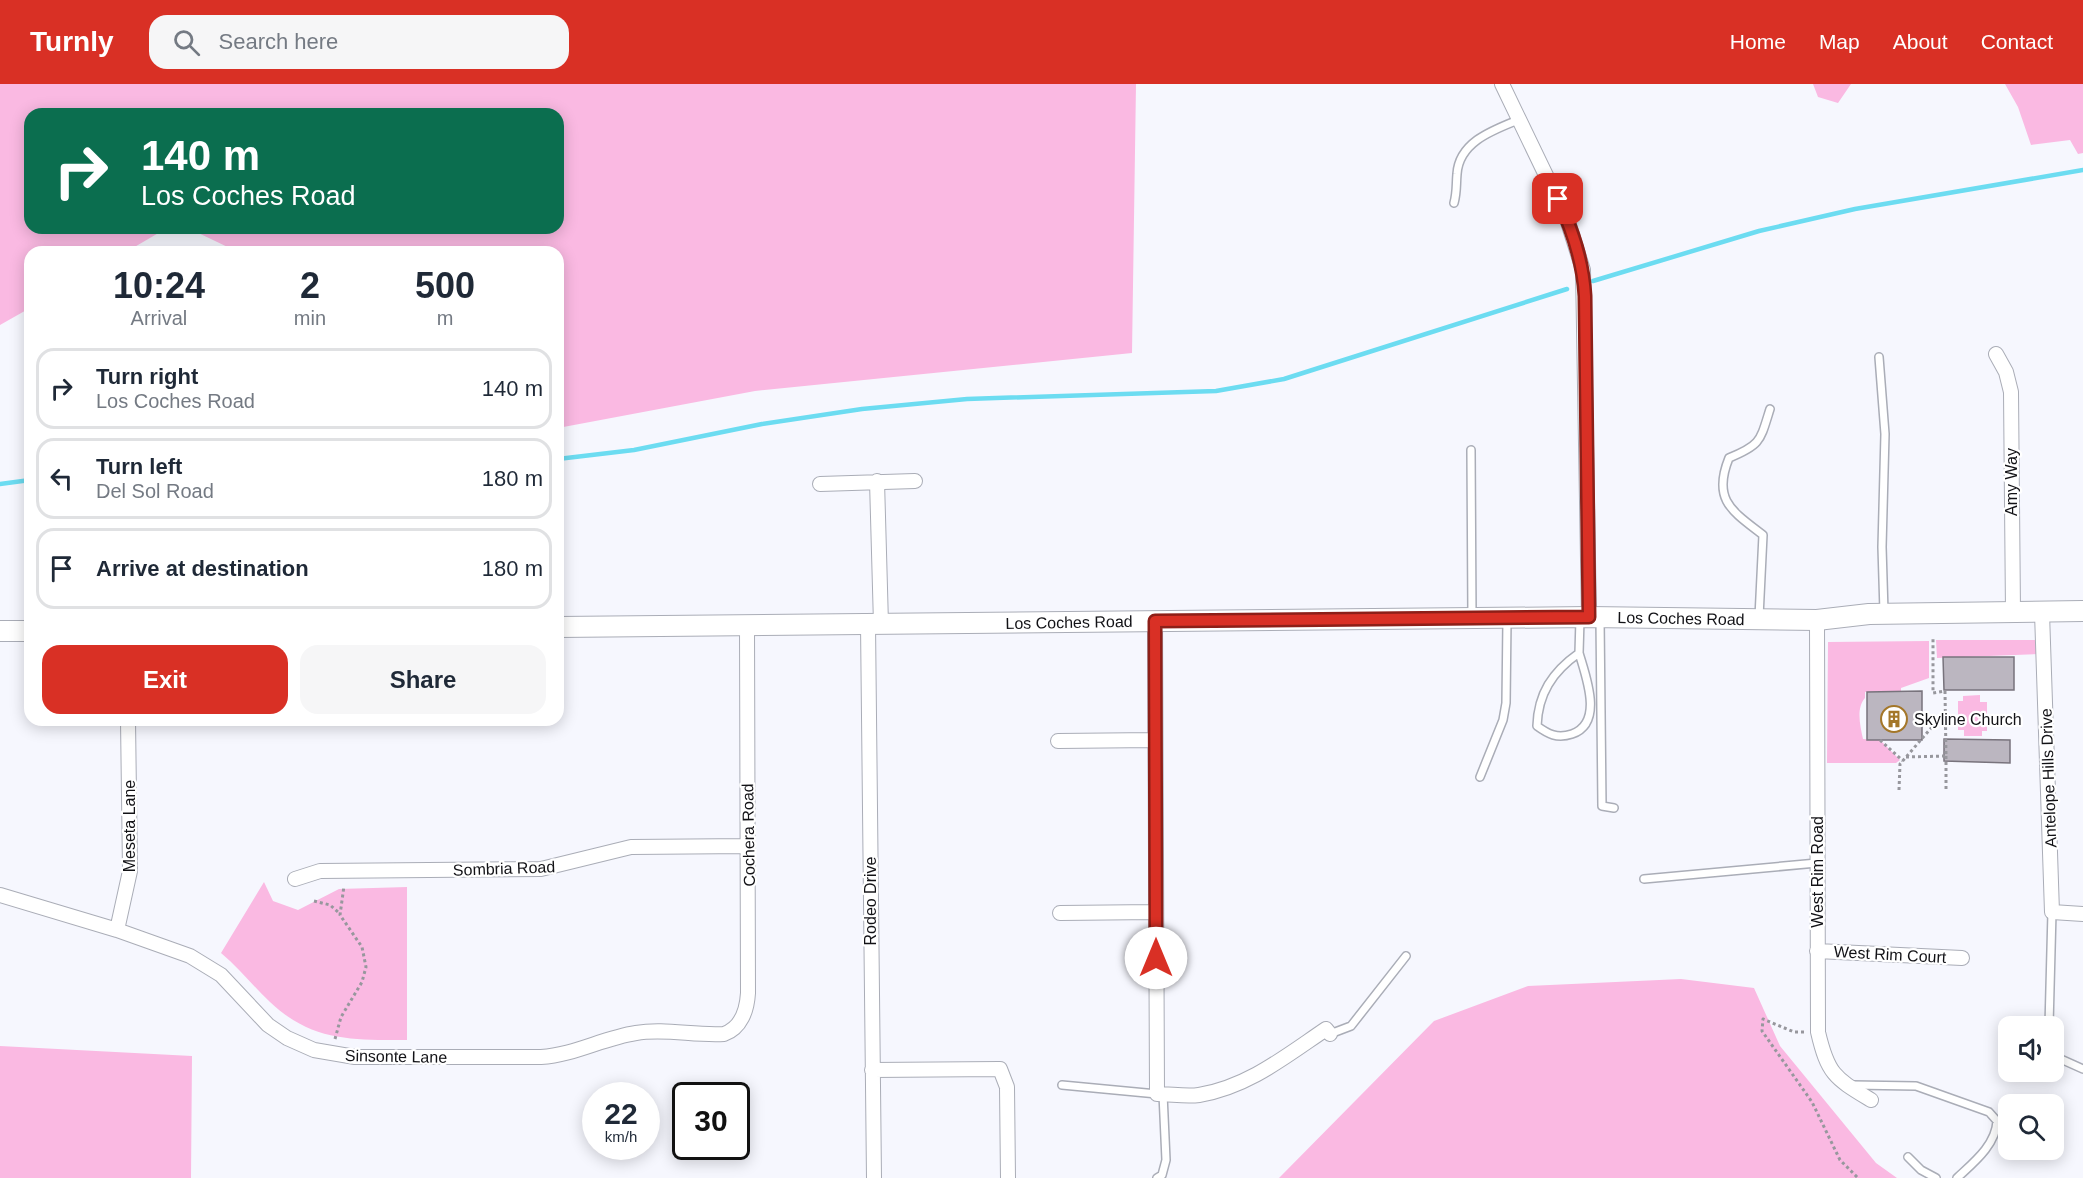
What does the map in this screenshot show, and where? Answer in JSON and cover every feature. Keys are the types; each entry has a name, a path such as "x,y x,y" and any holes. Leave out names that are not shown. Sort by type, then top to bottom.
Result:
{"main road":[{"name":"Los Coches Road","path":"564,627 1507,617 1817,620 1884,613 2083,611"},
{"path":"0,631 24,631"}],"street":[{"path":"1502,84 1567,219 1583,270 1590,617"},
{"name":"Amy Way","path":"1996,354 2006,372 2011,392 2013,612"},
{"name":"Rodeo Drive","path":"874,1178 872,1070 877,481"},
{"path":"820,484 915,481"},
{"name":"Antelope Hills Drive","path":"2042,612 2052,912"},
{"name":"West Rim Road","path":"1817,620 1818,1032 1825,1060 1837,1079 1871,1100"},
{"path":"1155,621 1155,912 1160,1094 1197,1096 1229,1088 1260,1073 1326,1029 1330,1034"},
{"name":"Cochera Road","path":"724,1034 733,1029 741,1019 747,1000 747,626"},
{"name":"Meseta Lane","path":"117,930 130,871 129,726"},
{"path":"1058,741 1154,740"},
{"name":"Sombria Road","path":"295,879 320,871 541,869 559,867 624,848 748,846"},
{"name":"Sinsonte Lane","path":"0,895 182,952 207,965 227,981 256,1014 280,1033 314,1050 342,1056 541,1057 563,1055 617,1037 645,1031 724,1034"},
{"path":"1060,913 1155,912"},
{"path":"2052,912 2083,914"},
{"name":"West Rim Court","path":"1817,951 1962,958"},
{"path":"872,1070 1000,1069 1007,1087 1008,1178"}],"lane":[{"path":"1454,203 1458,188 1457,175 1466,151 1489,132 1518,120"},
{"path":"1879,357 1885,434 1882,547 1884,613"},
{"path":"1758,619 1762,536 1735,513 1722,496 1722,476 1729,458 1752,449 1762,436 1770,409"},
{"path":"1471,450 1472,618"},
{"path":"1480,777 1503,720 1506,703 1507,617"},
{"path":"1579,653 1565,662 1542,693 1536,726 1549,735 1564,736 1580,731 1587,724 1590,709 1587,683 1579,653 1590,617"},
{"path":"1590,617 1602,806 1614,808"},
{"path":"1644,879 1817,863"},
{"path":"2049,1016 2052,912"},
{"path":"1330,1034 1351,1026 1406,956"},
{"path":"2064,1060 2083,1069"},
{"path":"1062,1085 1160,1094 1166,1160 1162,1175 1157,1178"},
{"path":"1847,1086 1916,1086 1989,1112 1997,1121 1996,1131 1977,1160 1957,1178"},
{"path":"1908,1157 1921,1170 1936,1178"}],"path":[{"path":"1933,638 1933,693 1945,692 1946,789"},
{"path":"1899,790 1900,764 1946,711"},
{"path":"1880,740 1904,759 1946,756"},
{"path":"341,918 340,906 345,886"},
{"path":"314,901 332,907 341,918 362,947 366,967 362,982 341,1017 335,1039"},
{"path":"1818,1032 1794,1032 1763,1019 1762,1031 1812,1102 1840,1160 1858,1178"}],"shaded area":[{"path":"0,84 1136,84 1132,353 755,391 564,427 564,246 226,246 200,234 564,234 564,108 24,108 24,234 157,234 136,246 24,246 24,311 0,325"},
{"path":"1813,84 1851,84 1838,103 1818,97"},
{"path":"2005,84 2083,84 2083,153 2078,154 2070,140 2031,145 2018,107"},
{"path":"1936,640 2039,640 2040,654 1937,658"},
{"path":"1929,641 1929,678 1901,688 1901,692 1865,692 1865,698 1860,707 1859,717 1863,739 1880,740 1900,760 1896,763 1827,763 1828,642"},
{"path":"1980,695 1980,702 1987,702 1987,731 1982,731 1982,736 1964,736 1964,730 1958,730 1958,701 1963,701 1963,696"},
{"path":"264,882 273,901 298,910 339,889 407,887 407,1040 351,1039 318,1032 302,1025 270,1002 221,953"},
{"path":"1681,979 1754,988 1780,1046 1876,1163 1897,1178 1279,1178 1434,1021 1528,986"},
{"path":"0,1046 192,1056 191,1178 0,1178"}],"building":[{"path":"1943,657 2014,657 2014,690 1944,690"},
{"name":"Skyline Church","path":"1922,691 1922,740 1867,740 1867,692"},
{"path":"1944,739 2010,740 2010,763 1944,761"}],"waterway":[{"path":"1593,281 1759,231 1855,209 2083,170"},
{"path":"564,458 634,450 762,424 862,409 967,399 1216,391 1284,379 1567,289"},
{"path":"0,484 24,481"}],"place":[{"name":"Skyline Church","path":"1894,719"}],"route":[{"path":"1156,958 1155,621 1589,617 1585,296 1583,270 1577,244 1558,199"}]}
